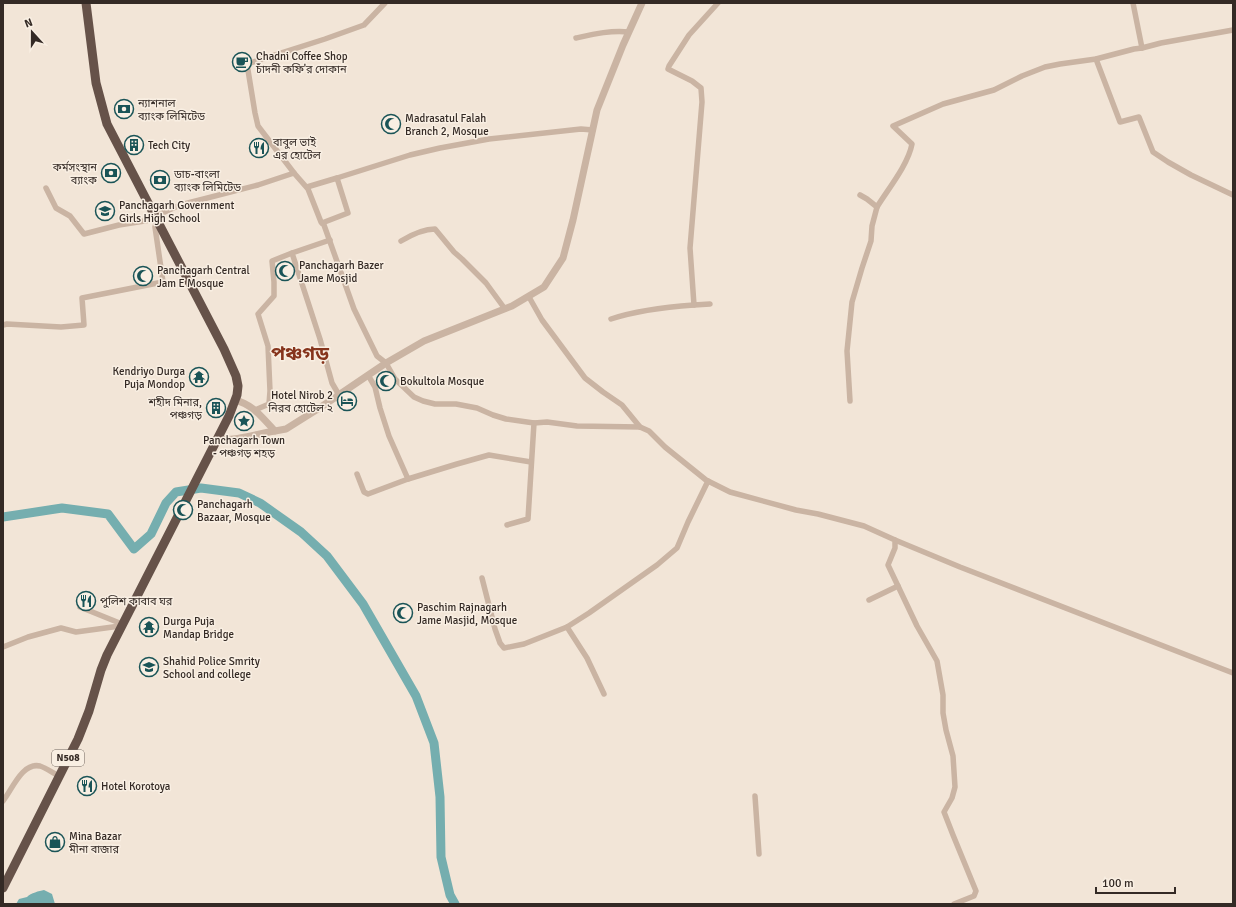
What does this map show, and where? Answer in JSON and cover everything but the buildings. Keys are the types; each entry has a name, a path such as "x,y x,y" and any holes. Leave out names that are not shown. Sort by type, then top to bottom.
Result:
{"highway":[{"path":"86,3 96,83 107,124 224,349 236,376 238,390 235,400"},
{"name":"N508","path":"3,888 84,725 101,670 121,625 217,439 235,400"}],"street":[{"path":"385,3 364,25 247,64 258,126 294,173 307,187 321,222 324,224 354,309 377,356 386,363 395,379 414,397 435,404 456,404 477,408 493,416 534,424 547,422 577,426 640,428 649,431 665,447 708,481 730,492 796,510 864,526 967,570 1233,673"},
{"path":"217,439 228,440 242,438 286,429 386,363 424,341 505,309 529,297 544,287 563,258 573,220 597,110 642,3"},
{"path":"694,305 690,248 702,102 701,88 692,81 668,70 668,66 689,35 718,3"},
{"path":"1133,3 1142,48"},
{"path":"850,401 847,351 852,302 871,241 872,226 877,207 910,152 912,144 893,126 943,104 994,90 1035,71 1060,64 1096,59 1161,43 1233,30"},
{"path":"576,38 616,31 629,32"},
{"path":"1096,59 1120,122 1139,117 1153,152 1191,175 1233,196"},
{"path":"307,187 375,167 410,154 489,139 581,129 592,130"},
{"path":"3,325 61,327 84,325 82,298 163,282 154,227 158,215 180,205 258,185 294,173"},
{"path":"322,223 348,213 337,178"},
{"path":"46,188 56,208 70,216 84,234 119,225 157,219"},
{"path":"860,195 877,207"},
{"path":"401,241 420,232 435,229 454,252 486,283 505,309"},
{"path":"255,410 269,404 270,391 268,346 258,314 274,296 272,261 330,240"},
{"path":"292,253 320,339 332,383 339,395"},
{"path":"529,297 542,320 585,378 602,392 622,405 640,428"},
{"path":"611,319 629,313 710,304"},
{"path":"368,375 375,388 389,436 408,479"},
{"path":"235,400 245,403 255,410 275,431"},
{"path":"507,525 528,519 534,424"},
{"path":"357,474 364,492 368,494 408,479 490,455 531,462"},
{"path":"482,578 495,629 500,643 504,648 524,644 567,627 590,613 657,565 677,548 708,481"},
{"path":"894,540 895,548 888,565 917,626 937,661 943,713 953,756 955,787 952,798 944,812 976,890 974,896 954,904"},
{"path":"869,600 898,586"},
{"path":"80,607 121,625"},
{"path":"3,647 28,637 61,628 76,632 121,625"},
{"path":"567,627 587,658 604,694"},
{"path":"3,801 10,793 21,773 29,768 38,766 59,776"},
{"path":"755,796 759,854"}],"water":[{"path":"44,890 52,894 55,904 16,904 19,899"}],"waterway":[{"path":"3,517 62,508 108,514 134,549 151,534 166,503 176,492 201,488 239,493 260,503 301,532 327,556 363,604 416,696 434,743 440,797 441,857 450,895 455,904"}],"place":[{"name":"Chadni Coffee Shop চাঁদনী কফি'র দোকান","path":"242,62"},
{"name":"ন্যাশনাল ব্যাংক লিমিটেড","path":"124,109"},
{"name":"Madrasatul Falah Branch 2, Mosque","path":"391,124"},
{"name":"Tech City","path":"134,145"},
{"name":"বাবুল ভাই এর হোটেল","path":"259,148"},
{"name":"কর্মসংস্থান ব্যাংক","path":"111,173"},
{"name":"ডাচ-বাংলা ব্যাংক লিমিটেড","path":"160,180"},
{"name":"Panchagarh Government Girls High School","path":"105,211"},
{"name":"Panchagarh Bazer Jame Mosjid","path":"285,271"},
{"name":"Panchagarh Central Jam E Mosque","path":"143,276"},
{"name":"Kendriyo Durga Puja Mondop","path":"199,377"},
{"name":"Bokultola Mosque","path":"386,381"},
{"name":"Hotel Nirob 2 নিরব হোটেল ২","path":"347,401"},
{"name":"শহীদ মিনার, পঞ্চগড়","path":"216,408"},
{"name":"Panchagarh Town - পঞ্চগড় শহড়","path":"244,421"},
{"name":"Panchagarh Bazaar, Mosque","path":"183,510"},
{"name":"পুলিশ কাবাব ঘর","path":"86,601"},
{"name":"Paschim Rajnagarh Jame Masjid, Mosque","path":"403,613"},
{"name":"Durga Puja Mandap Bridge","path":"149,627"},
{"name":"Shahid Police Smrity School and college","path":"149,667"},
{"name":"Hotel Korotoya","path":"87,786"},
{"name":"Mina Bazar মীনা বাজার","path":"55,842"}],"district":[{"name":"পঞ্চগড়","path":"300,354"}]}
